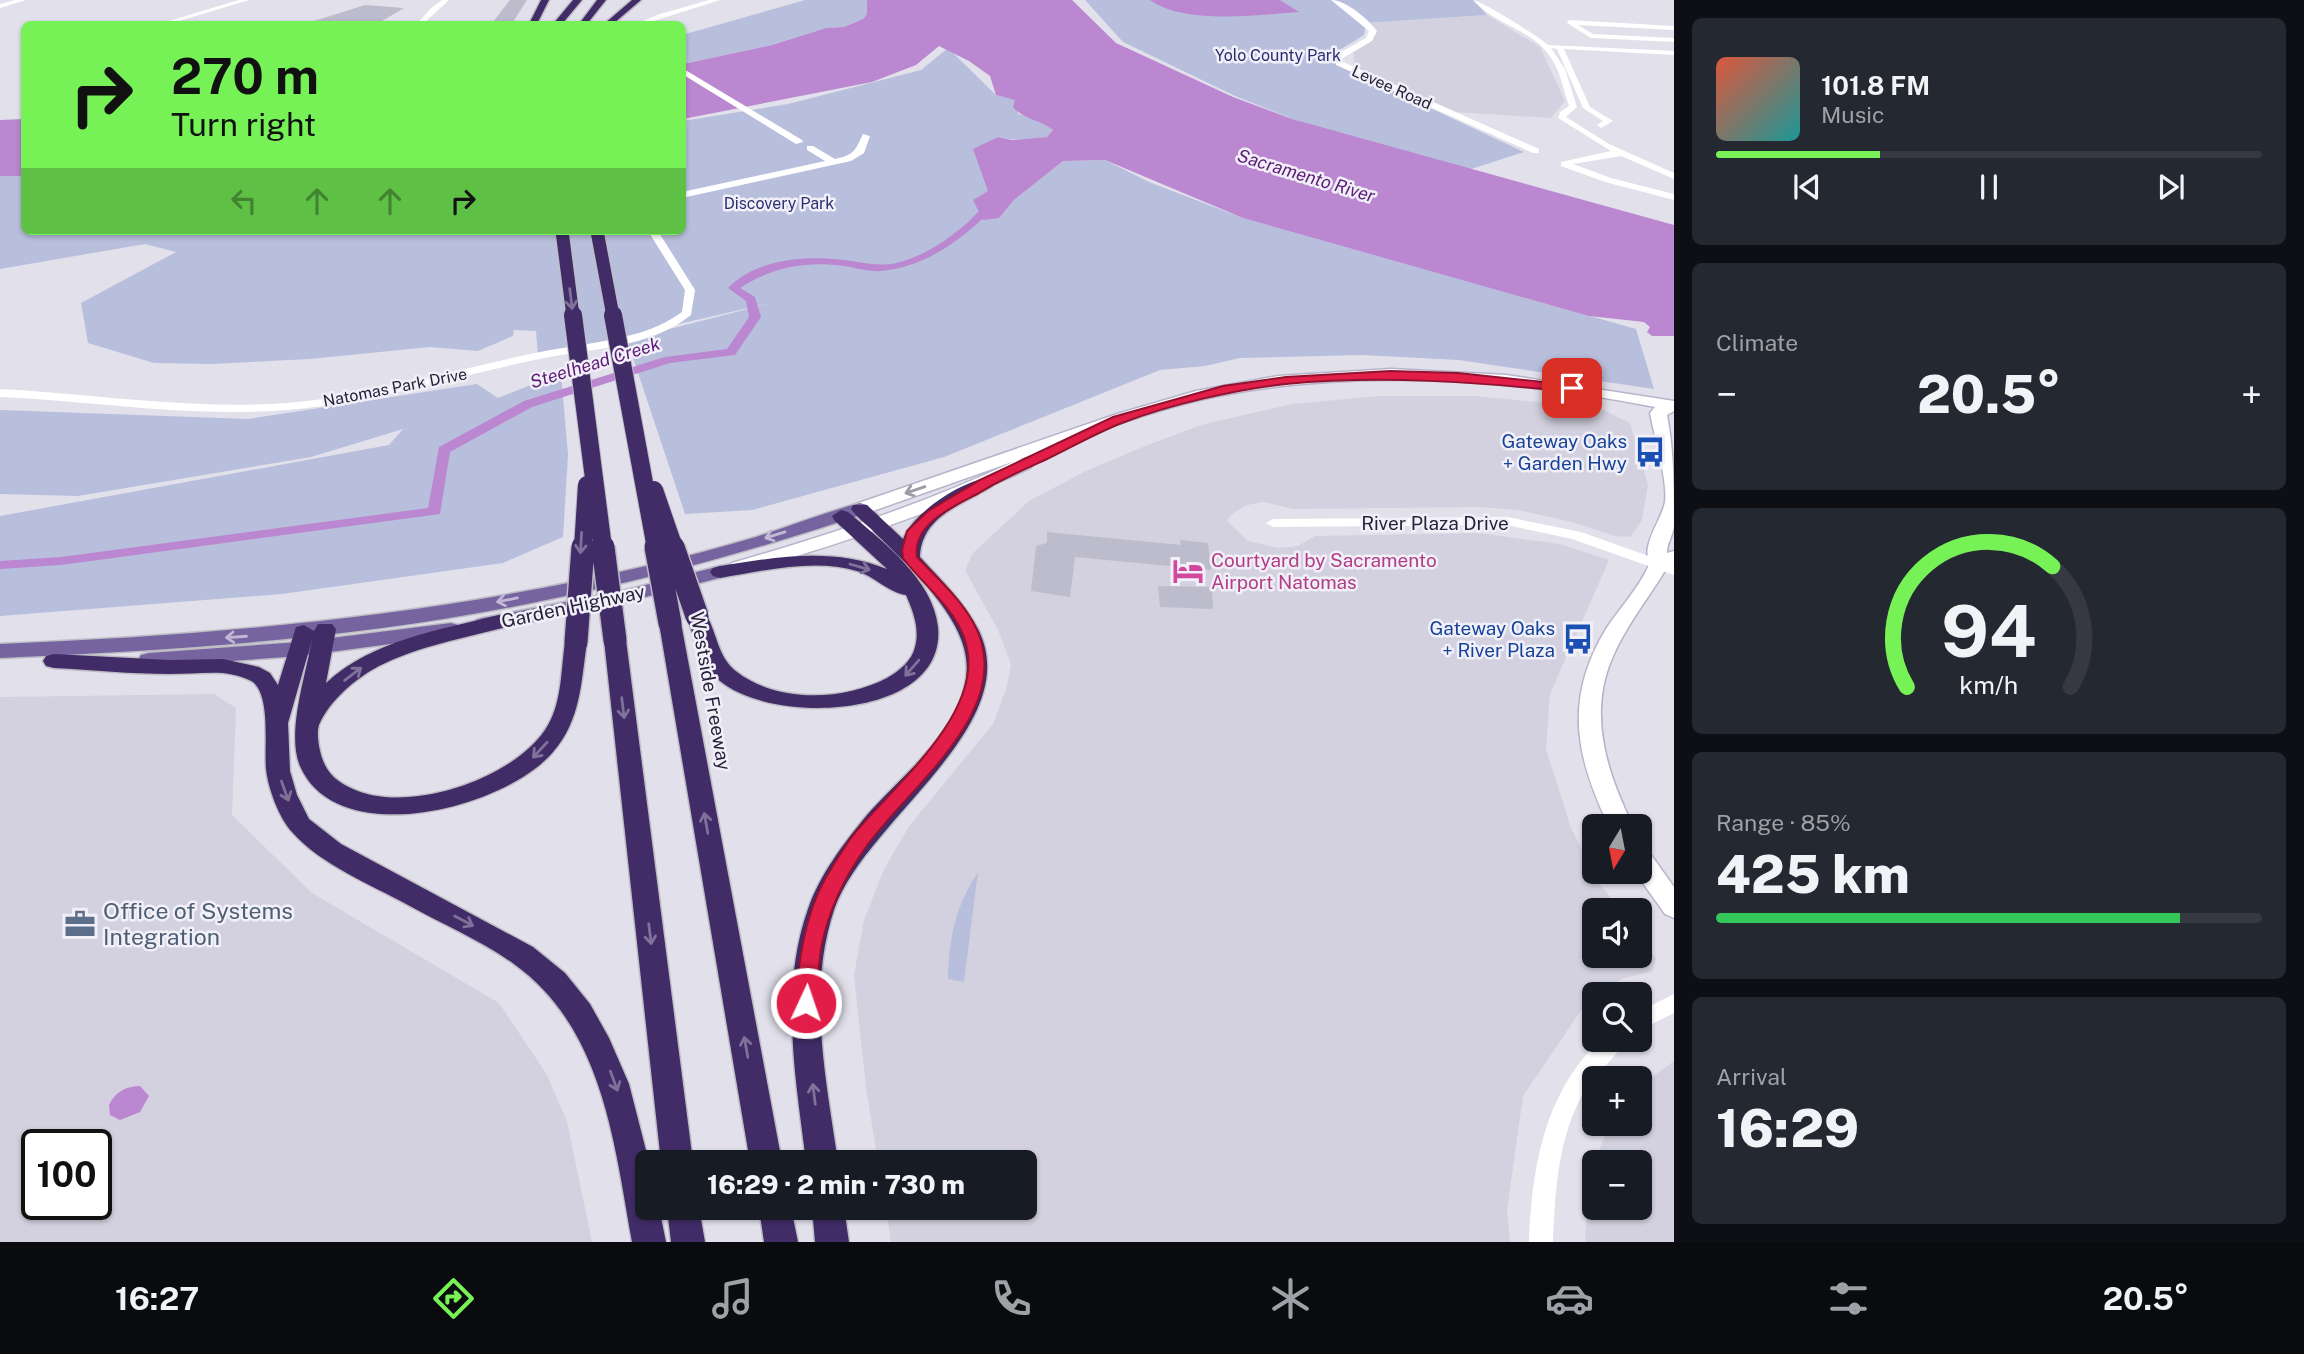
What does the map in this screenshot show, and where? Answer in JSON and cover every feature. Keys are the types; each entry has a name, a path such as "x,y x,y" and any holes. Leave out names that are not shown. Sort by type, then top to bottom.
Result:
{"highway":[{"path":"534,21 544,0"},
{"path":"560,21 578,0"},
{"path":"585,21 602,0"},
{"path":"612,21 637,0"},
{"path":"563,235 676,1150"},
{"name":"Westside Freeway","path":"598,235 764,1150"},
{"path":"634,428 709,652 716,663 734,680 760,693 780,699 822,703 843,701 881,690 912,670 925,650 928,629 908,582 858,531 850,512"},
{"path":"313,639 309,725 305,751 310,766 328,787 344,796 369,803 422,804 463,796 491,785 528,763 556,733 567,705 576,642 582,531 591,451"},
{"path":"910,558 911,538 921,523 985,483"},
{"path":"821,1150 806,1024 806,981 811,944 821,909 859,842 957,727 974,692 977,672 976,653 966,624 952,603 878,524 850,512"},
{"path":"720,572 799,560 837,562 866,568 890,579 911,595 919,606"},
{"path":"309,725 321,704 338,685 374,660 404,646 499,622"},
{"path":"277,724 313,639"},
{"path":"54,661 169,667 223,666 245,670 262,678 269,686 277,724 278,771 285,795 300,825 317,842 523,955 545,970 584,1016 604,1053 621,1100 649,1242"},
{"path":"685,1220 688,1242"},
{"path":"777,1220 781,1242"},
{"path":"829,1220 832,1242"}],"main road":[{"name":"Garden Highway","path":"0,661 177,660 313,639 632,575 711,555 850,512 1118,420 1223,390 1286,380 1367,376 1493,380 1572,388 1673,407"},
{"path":"1616,814 1592,750 1589,719 1591,691 1601,659 1669,564 1657,548 1674,502 1672,472 1666,456 1658,413 1673,407"},
{"name":"Garden Highway","path":"0,651 313,639 499,622 622,597 720,572 878,524 985,483 1118,420"},
{"path":"1652,876 1674,907"}],"street":[{"path":"0,6 23,0"},
{"path":"173,21 246,0"},
{"path":"423,21 433,9 446,0"},
{"path":"647,21 717,0"},
{"name":"Levee Road","path":"1334,0 1369,25 1373,31 1369,39 1339,57 1339,63 1536,151"},
{"path":"1476,0 1499,19 1528,33 1553,55 1573,107 1561,116 1606,146 1674,176"},
{"path":"1487,0 1499,11 1558,46 1565,56 1587,108 1609,121 1601,125 1573,123"},
{"path":"1674,28 1569,22 1591,36 1674,40"},
{"path":"1545,46 1674,52"},
{"path":"686,72 799,142"},
{"path":"1601,125 1606,146"},
{"path":"686,194 856,156 861,151 866,136"},
{"path":"810,148 833,162"},
{"path":"1621,153 1593,156 1564,164 1608,180 1674,197"},
{"name":"Natomas Park Drive","path":"0,393 173,408 261,408 335,400 407,388 538,356 616,341 668,327 687,313 691,302 690,290 656,235"},
{"name":"River Plaza Drive","path":"1273,523 1507,522 1576,535 1669,564"},
{"path":"1652,1015 1674,1003"},
{"path":"1541,1242 1544,1178 1560,1114 1576,1084 1601,1052"}],"shaded area":[{"path":"1487,15 1540,47 1565,101 1551,118 1456,112 1355,67 1353,51 1372,38 1371,23"},
{"path":"1380,396 1475,396 1599,408 1630,423 1648,485 1642,520 1630,537 1615,536 1572,522 1518,510 1477,507 1294,509 1264,502 1247,505 1232,514 1227,521 1248,541 1279,548 1298,546 1315,536 1478,533 1560,544 1609,560 1550,694 1546,749 1571,828 1582,849 1582,884 1600,884 1611,898 1582,898 1582,968 1652,968 1652,953 1656,959 1652,972 1616,982 1582,982 1582,1009 1523,1096 1507,1210 1510,1242 891,1242 888,1220 1037,1220 1037,1150 876,1150 866,1088 854,975 864,920 885,867 910,825 993,724 1007,686 1011,664 998,630 965,570 973,553 1029,501 1086,471 1201,425 1292,404"},
{"path":"214,694 236,708 232,815 312,893 499,1003 546,1073 567,1121 592,1242 0,1242 0,697"},
{"path":"1674,1061 1674,1242 1585,1242 1586,1220 1652,1220 1652,1150 1599,1150 1605,1136 1652,1136 1652,1077"}],"green space":[{"path":"805,0 867,0 867,14 863,19 844,27 826,28 772,45 686,63 686,34"},
{"name":"Yolo County Park","path":"1085,0 1474,0 1487,15 1366,23 1364,35 1338,51 1332,59 1345,68 1524,152 1468,170 1298,121 1235,96 1123,42"},
{"name":"Discovery Park","path":"948,48 996,95 1015,99 1018,114 1041,120 1053,130 1047,137 998,137 974,151 999,218 1014,200 1063,161 1105,160 1149,182 1243,218 1636,329 1654,389 1459,360 1362,355 1240,358 1205,366 1160,370 944,457 752,510 685,514 627,340 771,303 538,356 536,331 514,330 513,336 478,351 430,347 310,359 211,364 154,363 88,343 81,303 176,252 145,244 0,269 0,176 21,176 21,235 686,235 686,121 788,104 921,70"},
{"path":"561,373 568,455 563,537 503,563 282,594 0,616 0,516 389,445 403,429 311,457 78,496 0,494 0,410 248,419 477,384 498,398"},
{"path":"978,872 964,982 948,979 955,923"}],"water":[{"name":"Sacramento River","path":"867,0 1072,0 1116,43 1233,97 1292,119 1674,225 1674,336 1652,336 1647,332 1650,327 1644,322 1589,316 1243,218 1105,160 1063,161 1014,200 999,218 983,220 973,200 988,191 973,149 998,137 1012,140 1047,137 1053,130 1017,111 1013,107 1015,100 996,95 990,76 969,61 939,46 916,65 872,82 686,118 686,63 772,45 826,28 844,27 863,19 867,14"},
{"path":"1150,0 1280,0 1299,12 1202,16 1165,8"},
{"path":"21,119 21,176 0,176 0,120"},
{"path":"140,1086 149,1096 140,1112 120,1120 110,1115 109,1105 118,1093"}],"building":[{"path":"510,0 527,0 514,21 494,21"},
{"path":"365,5 404,8 382,21 314,21"},
{"name":"Courtyard by Sacramento Airport Natomas","path":"1047,532 1181,545 1180,540 1208,543 1211,570 1075,557 1070,597 1031,591 1036,546 1047,543"},
{"path":"1158,586 1212,587 1213,609 1160,607"}],"waterway":[{"name":"Steelhead Creek","path":"0,565 61,561 435,511 444,450 528,404 669,360 731,352 755,317 751,299 733,288 746,279 772,267 799,262 844,263 876,268 898,266 943,246 970,226 994,203"}],"place":[{"name":"Gateway Oaks + Garden Hwy","path":"1650,452"},
{"name":"Courtyard by Sacramento Airport Natomas","path":"1188,571"},
{"name":"Gateway Oaks + River Plaza","path":"1578,639"},
{"name":"Office of Systems Integration","path":"80,924"}],"route":[{"path":"806,1003 811,944 821,909 833,884 859,842 957,727 974,692 976,653 966,624 952,603 910,558 911,538 921,523 985,483 1118,420 1194,396 1286,380 1390,375 1458,377 1572,388"}]}
